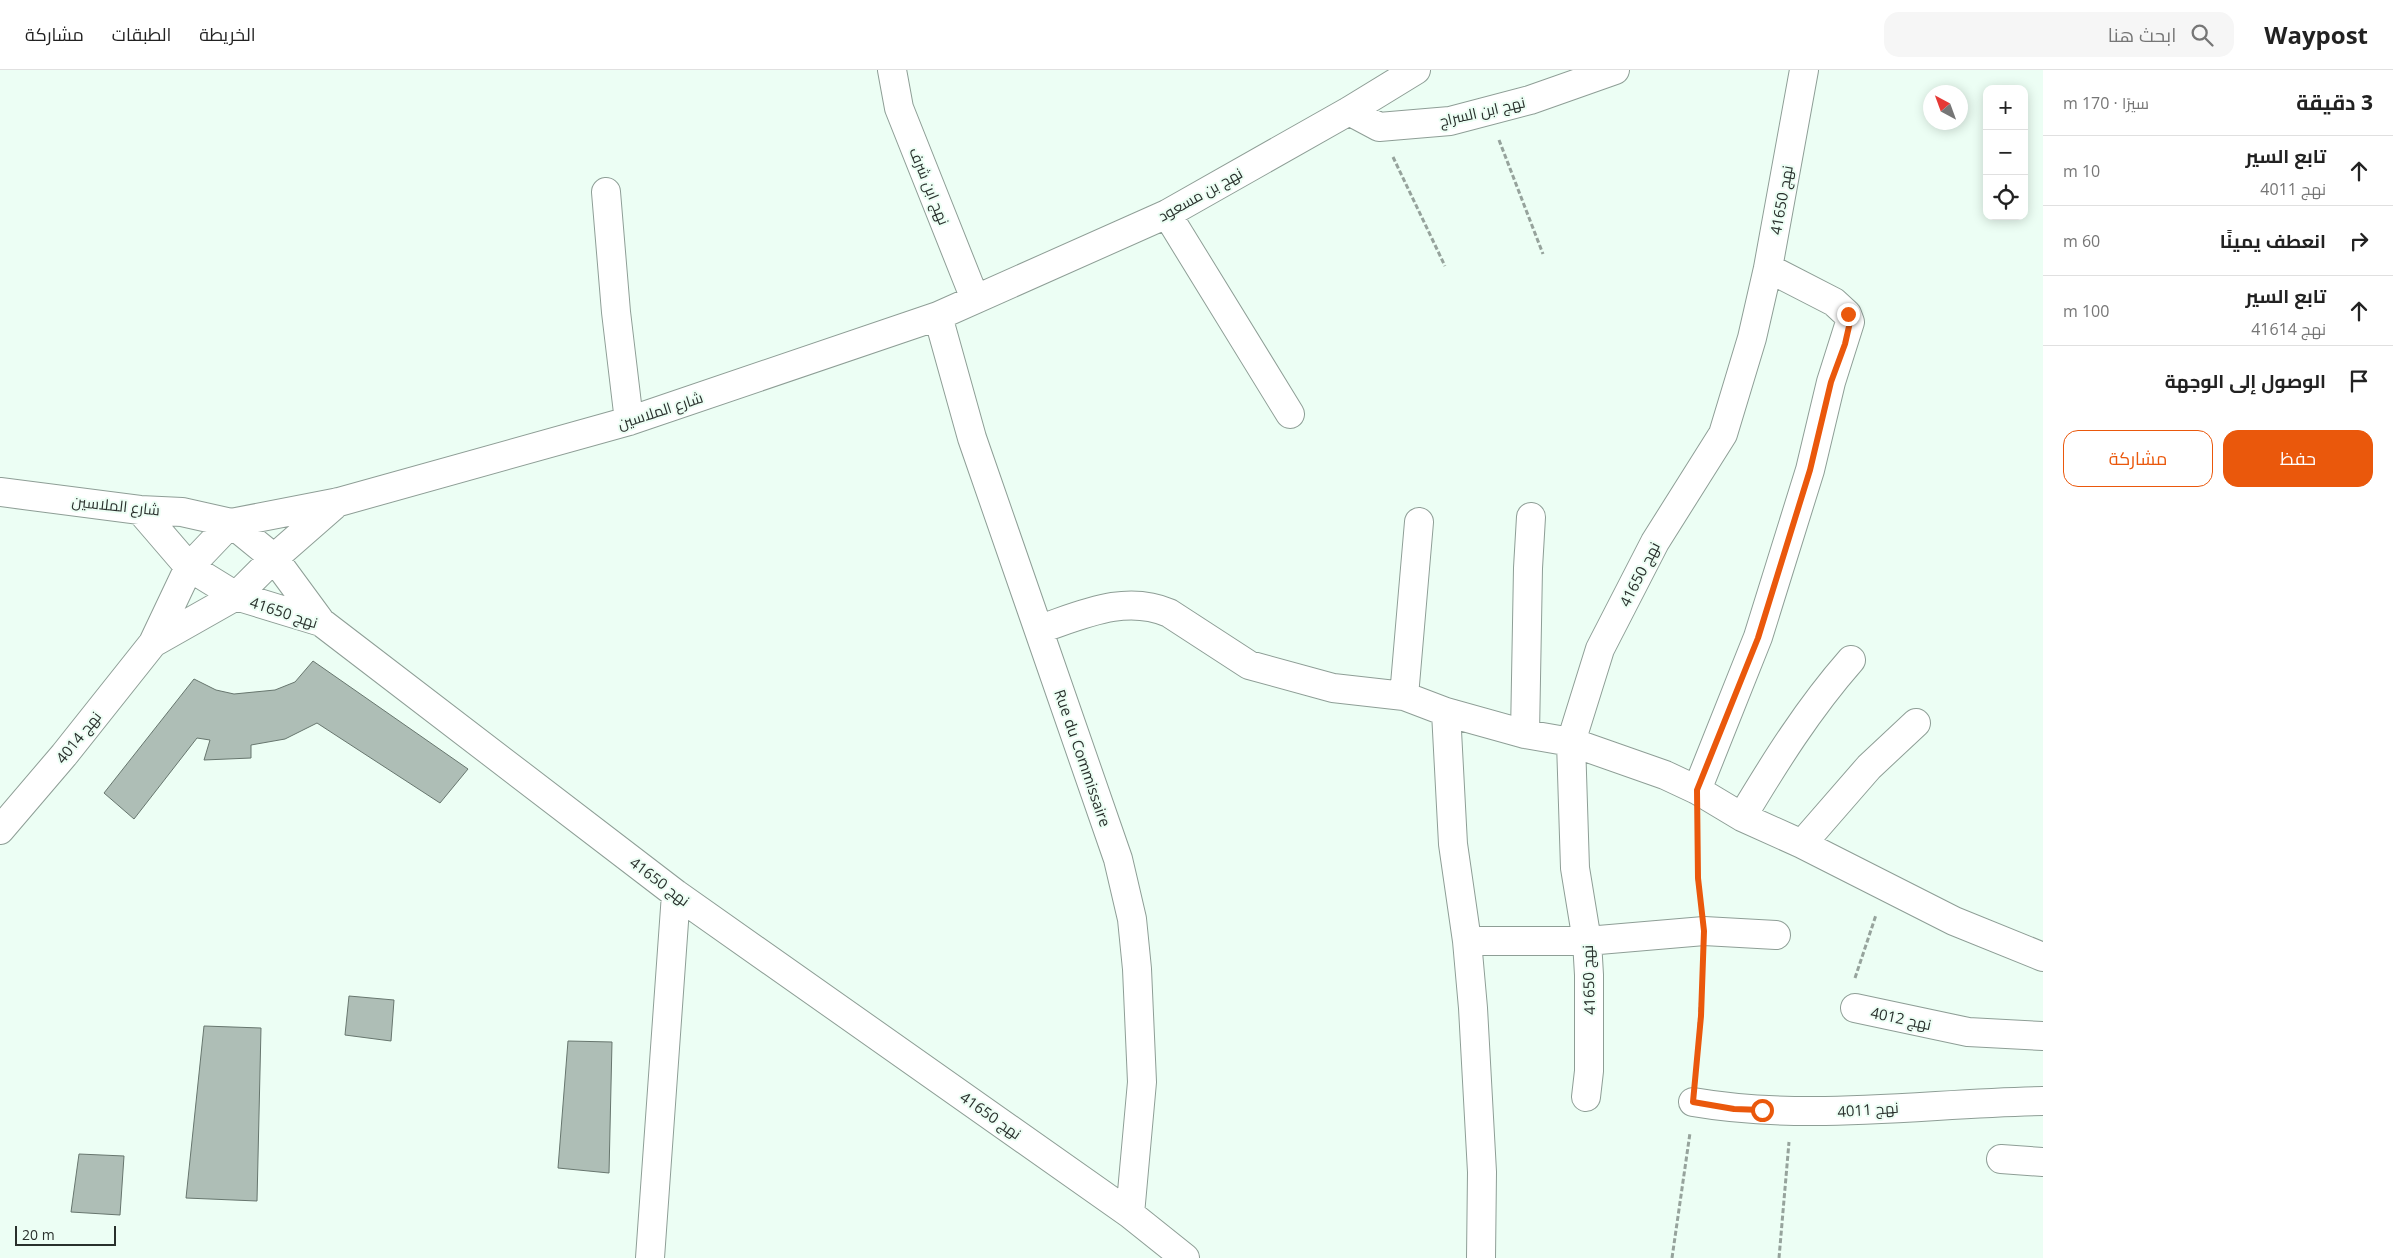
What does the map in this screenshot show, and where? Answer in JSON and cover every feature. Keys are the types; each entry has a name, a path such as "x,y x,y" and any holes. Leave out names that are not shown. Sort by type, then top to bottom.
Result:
{"street":[{"name":"نهج ابن شرف","path":"892,70 899,108 975,299"},
{"name":"نهج بن مسعود","path":"975,299 1167,214 1349,111 1416,70"},
{"name":"نهج ابن السراج","path":"1379,127 1450,121 1488,112 1615,70"},
{"name":"نهج 41650","path":"1586,1097 1589,1071 1586,941 1575,868 1572,742 1600,649 1655,542 1723,434 1752,338 1768,268 1804,70"},
{"path":"1349,111 1379,127"},
{"path":"606,192 616,312 629,420"},
{"path":"1167,214 1290,414"},
{"path":"1697,790 1758,638 1810,470 1831,382 1850,322 1848,314 1834,302 1768,268"},
{"name":"شارع الملاسين","path":"0,492 140,510 182,512 231,523 339,502 629,420 938,316 975,299"},
{"name":"Rue du Commissaire","path":"938,316 972,438 1006,541 1040,630 1118,859 1132,919 1137,969 1142,1082 1130,1214"},
{"name":"شارع الملاسين","path":"236,596 274,558 339,502"},
{"name":"نهج 41650","path":"140,510 189,567 236,596 321,622 676,894 1130,1214 1185,1258"},
{"path":"1525,734 1528,568 1531,517"},
{"path":"1404,696 1419,522"},
{"name":"شارع الملاسين","path":"231,523 274,558 321,622"},
{"path":"189,567 231,523"},
{"name":"نهج 4014","path":"0,830 64,755 153,643 189,567"},
{"name":"نهج 4014","path":"153,643 236,596"},
{"path":"1040,630 1101,608 1135,604 1154,606 1169,612 1249,665 1333,688 1404,696 1446,712 1525,734 1572,742 1665,774 1697,790 1742,817 1802,844 1954,921 2043,957"},
{"path":"1742,817 1786,743 1821,694 1851,660"},
{"path":"1446,712 1453,844 1467,942 1473,1008 1482,1172 1481,1258"},
{"path":"1802,844 1869,767 1916,723"},
{"path":"650,1258 676,894"},
{"path":"1467,942 1586,941 1704,931 1776,935"},
{"name":"نهج 4012","path":"1855,1008 1968,1032 2043,1036"},
{"name":"نهج 4011","path":"1693,1102 1734,1109 1828,1112 1972,1102 2043,1101"},
{"path":"2001,1159 2043,1162"}],"path":[{"path":"1488,112 1543,254"},
{"path":"1379,127 1444,266"},
{"path":"1672,1258 1693,1102 1701,1016 1704,931 1698,878 1697,790"},
{"name":"نهج 4012","path":"1855,1008 1855,972 1887,887"},
{"path":"1779,1258 1792,1111"}],"building":[{"path":"313,661 468,769 440,803 317,723 285,739 251,745 251,758 204,760 210,740 197,738 134,819 104,793 194,679 216,690 234,694 275,690 295,682"},
{"path":"349,996 394,1000 391,1041 345,1035"},
{"path":"204,1026 261,1028 257,1201 186,1198"},
{"path":"568,1041 612,1042 609,1173 558,1168"},
{"path":"79,1154 124,1156 120,1215 71,1212"}],"route":[{"path":"1762,1110 1734,1109 1693,1102 1701,1016 1704,931 1698,878 1697,790 1758,638 1810,470 1831,382 1845,344 1850,322 1848,314"}]}
